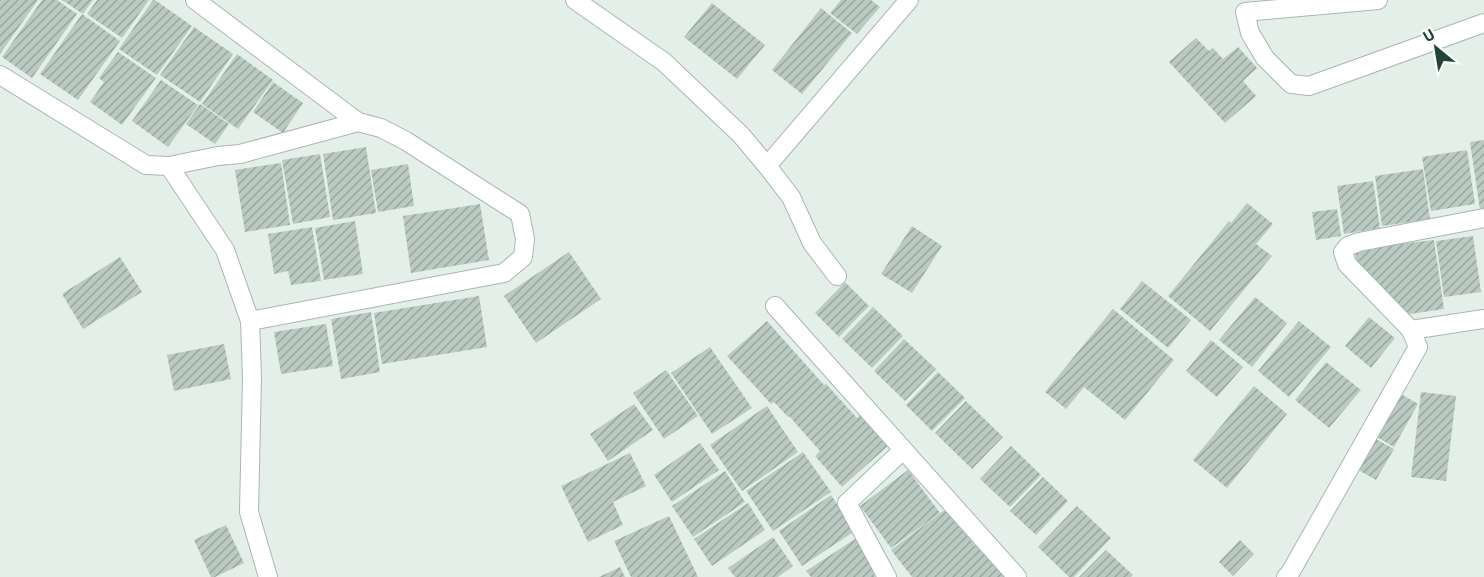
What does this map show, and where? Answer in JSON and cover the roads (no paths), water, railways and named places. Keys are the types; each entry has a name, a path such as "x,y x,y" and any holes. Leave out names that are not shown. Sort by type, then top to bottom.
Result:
{"street":[{"path":"195,0 358,122 381,128 406,141 520,214 525,239 523,257 504,273 250,321"},
{"path":"575,0 664,62 741,135 791,197 812,243 837,276"},
{"path":"767,166 909,0"},
{"path":"1378,0 1245,12 1250,33 1265,58 1291,84 1309,86 1484,23"},
{"path":"0,75 146,165 169,166 240,154 358,122"},
{"path":"169,166 225,250 250,321 252,378 249,512 268,577"},
{"path":"1286,577 1418,347 1411,330 1347,264 1343,252 1348,246 1359,242 1484,218"},
{"path":"775,306 1017,577"},
{"path":"1411,330 1484,319"},
{"path":"887,577 847,503 903,450"}]}
